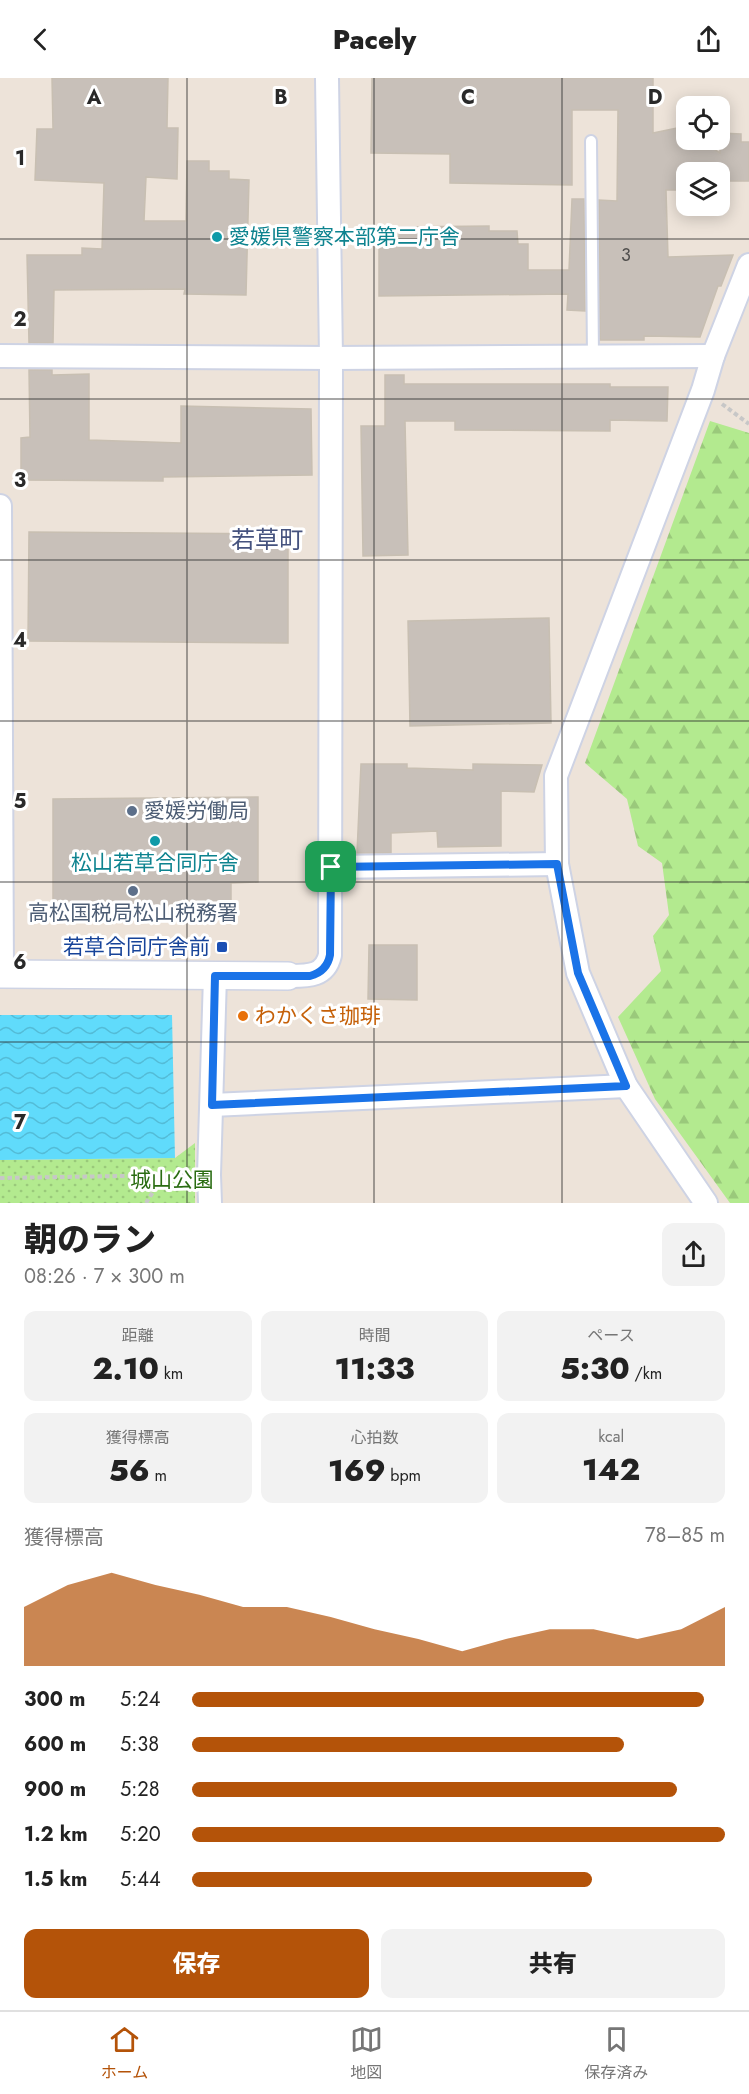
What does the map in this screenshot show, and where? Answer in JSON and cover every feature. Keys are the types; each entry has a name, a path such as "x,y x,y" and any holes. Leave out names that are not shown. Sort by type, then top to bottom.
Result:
{"street":[{"path":"0,506 1,974 288,976 314,975 321,971 328,963 330,955 331,867 331,358 327,78"},
{"path":"706,1203 626,1086 578,973 557,864 556,776 749,265"},
{"path":"0,356 331,358 713,356"},
{"path":"331,867 557,864"},
{"path":"210,1203 215,976"},
{"path":"212,1105 626,1086"}],"lane":[{"path":"591,141 593,357"}],"path":[{"path":"0,1178 209,1175"},
{"path":"146,1203 164,1176"}],"green space":[{"path":"710,421 749,433 749,1203 730,1203 655,1099 618,1017 661,971 653,936 669,915 662,863 638,846 627,799 585,763"},
{"name":"城山公園","path":"195,1143 195,1203 0,1203 0,1160 175,1158"}],"water":[{"path":"0,1015 172,1015 175,1158 0,1160"}],"building":[{"path":"52,78 168,78 167,128 178,128 177,179 146,177 144,221 186,221 187,161 209,161 209,171 229,171 229,179 249,180 246,295 184,294 185,289 54,290 53,343 29,343 27,255 82,255 82,248 102,249 104,183 35,180 37,129 53,129"},
{"path":"372,78 653,78 653,133 676,128 676,150 715,150 720,153 720,150 730,150 730,133 741,134 741,142 749,142 749,181 730,181 730,162 676,162 676,190 666,190 668,257 733,255 721,286 718,286 700,337 644,336 644,340 600,340 599,200 617,201 618,110 572,110 572,185 450,183 450,154 371,153"},
{"path":"572,199 584,199 585,311 567,310 568,294 379,296 379,238 399,237 399,227 489,226 489,231 517,231 518,244 528,244 528,270 569,270"},
{"path":"29,370 52,370 52,375 89,374 89,440 181,443 181,406 311,409 312,475 163,477 163,481 21,480 21,438 30,437"},
{"path":"385,375 404,375 404,384 610,384 610,387 668,387 667,421 610,420 610,431 455,430 455,421 405,421 408,555 363,556 361,426 385,426"},
{"path":"29,532 288,534 288,643 28,641"},
{"path":"549,618 551,723 410,726 408,621"},
{"path":"361,764 407,764 407,768 473,770 473,764 542,765 534,792 501,791 501,846 438,847 437,831 391,833 391,853 357,853"},
{"name":"松山若草合同庁舎","path":"258,797 258,882 231,883 231,906 53,907 53,799"},
{"path":"369,945 417,945 417,1000 368,999"}],"place":[{"name":"愛媛県警察本部第二庁舎","path":"217,237"},
{"name":"愛媛労働局","path":"132,811"},
{"name":"松山若草合同庁舎","path":"155,841"},
{"name":"高松国税局松山税務署","path":"133,891"},
{"name":"若草合同庁舎前","path":"222,947"},
{"name":"わかくさ珈琲","path":"243,1016"}],"district":[{"name":"若草町","path":"267,539"}],"route":[{"path":"557,864 578,973 626,1086 212,1105 215,976 310,976 323,969 330,955 331,867 557,864"}]}
